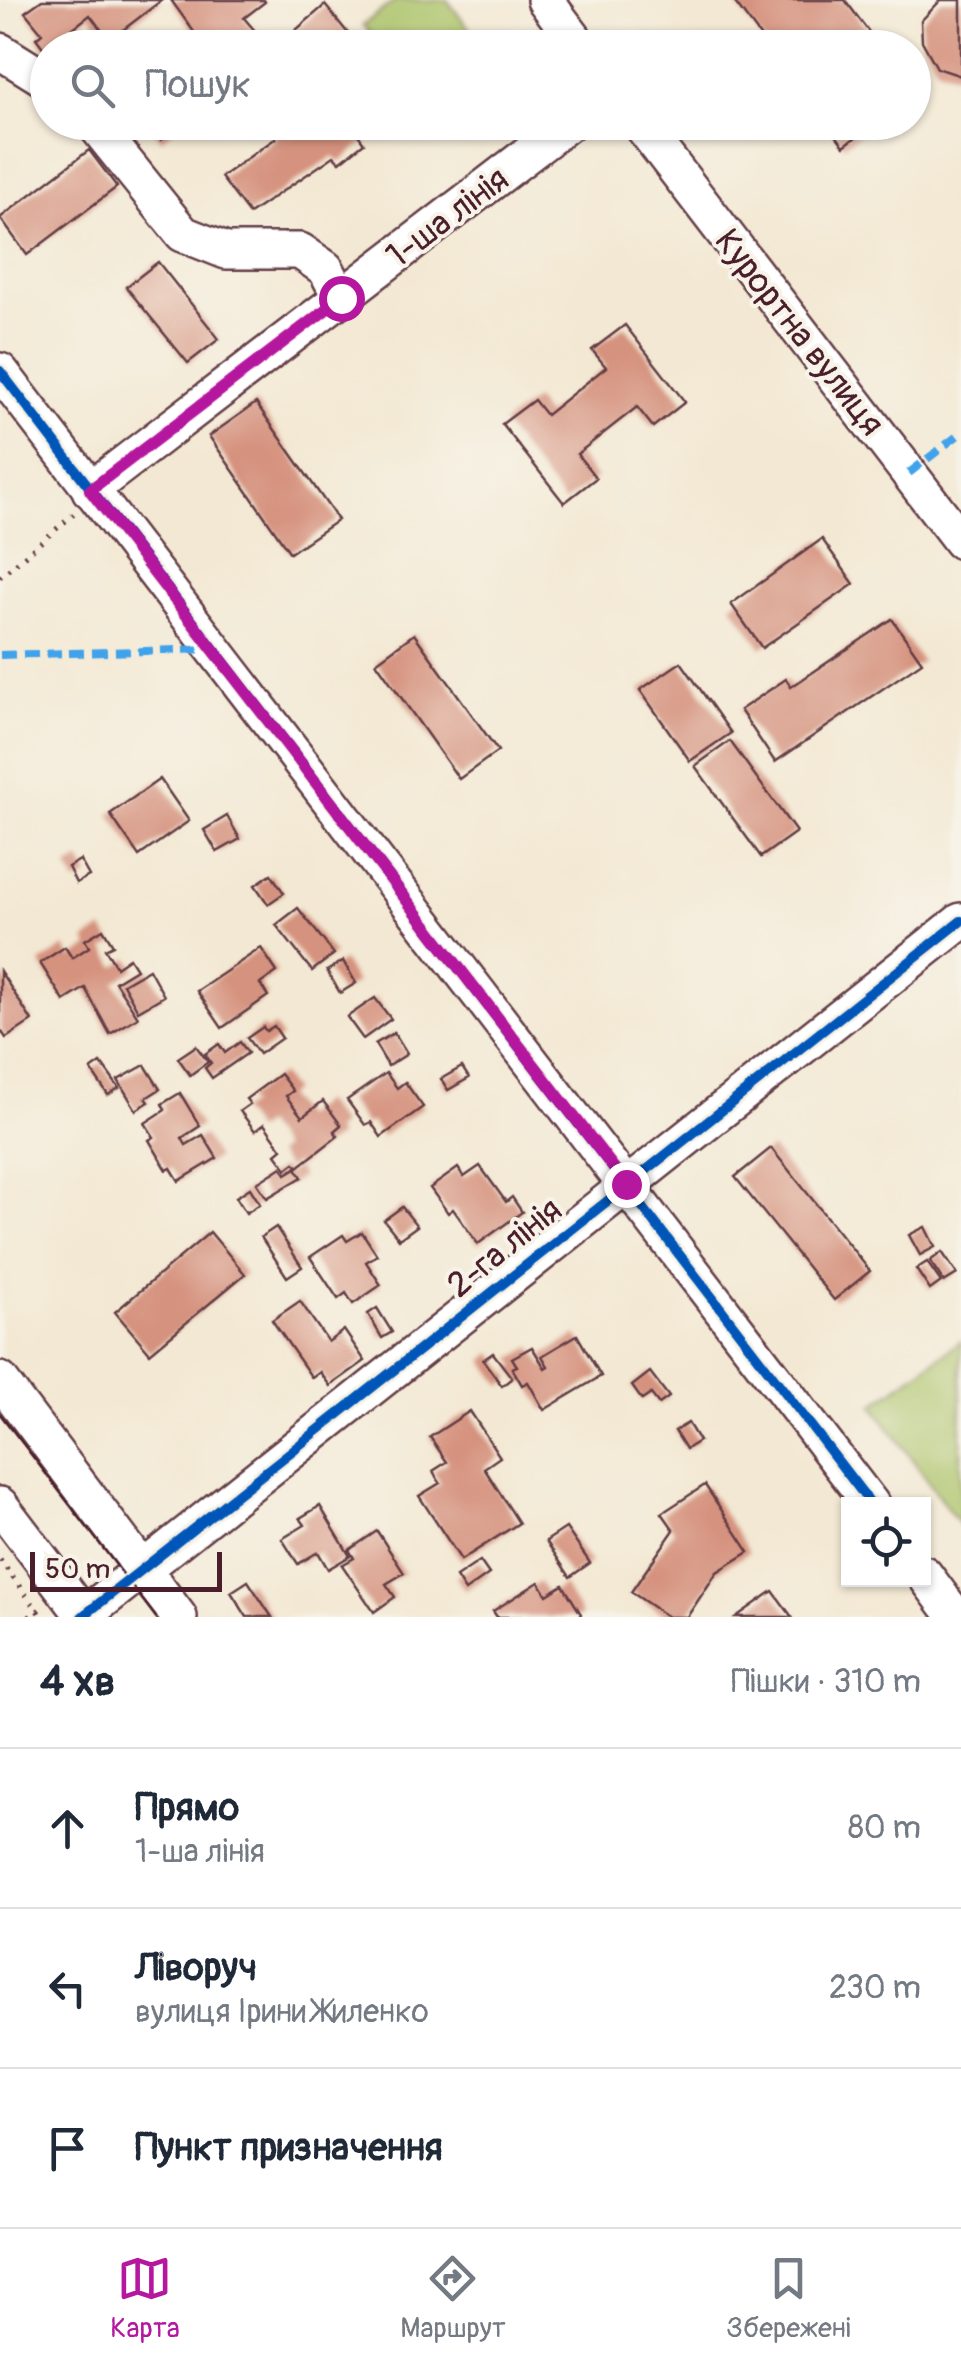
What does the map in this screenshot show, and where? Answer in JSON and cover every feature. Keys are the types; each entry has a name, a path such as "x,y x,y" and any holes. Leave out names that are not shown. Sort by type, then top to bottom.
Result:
{"street":[{"path":"545,0 568,30"},
{"path":"0,51 30,70"},
{"path":"108,140 184,234 226,251 300,251 326,268 341,298"},
{"name":"1-ша лінія","path":"90,490 547,140"},
{"name":"Курортна вулиця","path":"653,140 961,541"},
{"path":"0,371 866,1497"},
{"name":"2-га лінія","path":"84,1617 961,921"},
{"path":"0,1380 179,1617"},
{"path":"0,1505 84,1617"},
{"path":"931,1583 956,1617"}],"path":[{"path":"0,577 69,522 90,490"},
{"path":"0,1560 42,1617"}],"green space":[{"path":"396,0 447,0 470,30 367,30 363,25"},
{"path":"961,1341 961,1527 873,1405"}],"building":[{"path":"42,0 162,0 123,30 101,30 90,15 71,30 40,30 25,12"},
{"path":"171,0 265,2 244,18 254,30 193,30"},
{"path":"733,0 845,0 868,30 756,30"},
{"path":"941,0 961,0 961,76 937,68 931,57 931,30 921,30 921,21"},
{"path":"325,5 345,30 296,30"},
{"path":"273,140 364,143 340,162 334,156 249,214 221,177"},
{"path":"89,150 117,187 27,255 0,218"},
{"path":"158,262 219,339 188,363 126,287"},
{"path":"625,325 685,402 653,427 637,407 577,454 596,478 564,503 502,424 534,400 546,415 606,367 592,350"},
{"path":"256,403 338,520 290,553 209,436"},
{"path":"822,539 854,584 762,648 731,604"},
{"path":"892,619 922,662 775,762 740,710 786,679 791,687"},
{"path":"414,634 498,751 459,779 376,662"},
{"path":"681,662 731,733 690,761 640,690"},
{"path":"730,741 796,832 761,857 695,766"},
{"path":"160,779 189,821 139,856 110,814"},
{"path":"227,816 240,839 217,852 204,830"},
{"path":"80,860 89,876 76,883 68,867"},
{"path":"271,874 284,893 268,904 255,885"},
{"path":"298,908 334,954 312,971 276,925"},
{"path":"103,929 113,945 105,949 116,967 129,958 136,969 115,982 138,1017 110,1034 85,988 64,1001 40,963 65,947 72,958 89,947 85,940"},
{"path":"261,948 277,972 260,984 268,996 222,1028 197,991"},
{"path":"343,961 356,983 340,993 327,971"},
{"path":"149,969 164,996 138,1011 123,984"},
{"path":"0,971 32,1021 6,1038 0,1029"},
{"path":"375,998 391,1019 363,1039 347,1017"},
{"path":"274,1026 282,1038 259,1054 247,1038 263,1027 266,1031"},
{"path":"394,1033 407,1054 388,1066 375,1044"},
{"path":"240,1042 248,1053 212,1078 205,1068 211,1063 205,1054 219,1044 225,1053"},
{"path":"196,1046 208,1062 190,1075 178,1058"},
{"path":"101,1063 119,1088 108,1095 91,1070"},
{"path":"145,1065 160,1089 136,1110 118,1080"},
{"path":"462,1067 469,1078 448,1090 441,1079"},
{"path":"386,1073 397,1088 405,1082 423,1107 381,1137 371,1122 365,1125 347,1100"},
{"path":"280,1074 293,1091 286,1096 302,1117 323,1101 341,1125 334,1131 338,1136 298,1167 295,1163 287,1169 276,1154 282,1149 264,1124 255,1131 240,1111 250,1104 246,1099"},
{"path":"180,1093 200,1126 182,1138 186,1145 203,1135 217,1158 179,1181 171,1168 167,1170 149,1140 154,1137 145,1123 165,1110 162,1104"},
{"path":"771,1148 870,1271 834,1300 735,1177"},
{"path":"480,1166 506,1202 512,1197 522,1212 478,1244 453,1209 448,1213 430,1188 458,1168 464,1177"},
{"path":"282,1167 286,1174 296,1168 302,1177 267,1198 257,1183"},
{"path":"250,1188 260,1204 246,1213 236,1197"},
{"path":"402,1207 417,1226 399,1239 384,1220"},
{"path":"276,1227 302,1267 287,1277 261,1237"},
{"path":"925,1227 935,1247 920,1255 909,1235"},
{"path":"210,1232 245,1274 150,1353 115,1312"},
{"path":"362,1232 377,1255 366,1262 381,1285 353,1304 346,1293 338,1299 310,1257 343,1235 347,1241"},
{"path":"942,1252 957,1274 944,1282 930,1261"},
{"path":"927,1262 941,1282 930,1290 916,1269"},
{"path":"300,1301 328,1342 344,1330 365,1361 330,1386 320,1372 312,1378 272,1320"},
{"path":"377,1308 392,1332 382,1338 368,1314"},
{"path":"577,1335 601,1376 544,1410 528,1382 522,1385 512,1368 517,1366 512,1358 532,1347 545,1368 548,1366 542,1356"},
{"path":"493,1353 512,1378 502,1386 483,1360"},
{"path":"650,1372 669,1397 659,1404 651,1394 642,1400 632,1386"},
{"path":"470,1411 500,1457 484,1468 519,1523 461,1560 419,1496 440,1483 433,1471 447,1462 430,1437"},
{"path":"688,1423 699,1441 686,1449 675,1431"},
{"path":"705,1485 749,1552 717,1572 687,1617 668,1617 631,1592 674,1530 662,1513"},
{"path":"320,1506 350,1556 328,1569 318,1552 298,1564 282,1539 305,1525 300,1518"},
{"path":"566,1528 590,1563 570,1577 546,1541"},
{"path":"377,1531 404,1573 386,1584 395,1597 374,1612 342,1565 354,1558 349,1550"},
{"path":"480,1561 489,1574 465,1591 456,1577"},
{"path":"248,1581 272,1617 247,1617 231,1592"},
{"path":"539,1582 547,1595 563,1585 581,1614 579,1617 497,1617 493,1611"},
{"path":"773,1591 792,1617 736,1617"}],"tram line":[{"path":"0,1414 156,1617"}],"marked path":[{"path":"909,473 961,433"},
{"path":"0,655 214,649"}],"cycle path":[{"path":"0,371 866,1497"},
{"path":"82,1617 961,921"}],"route":[{"path":"341,298 90,490 626,1184"}]}
